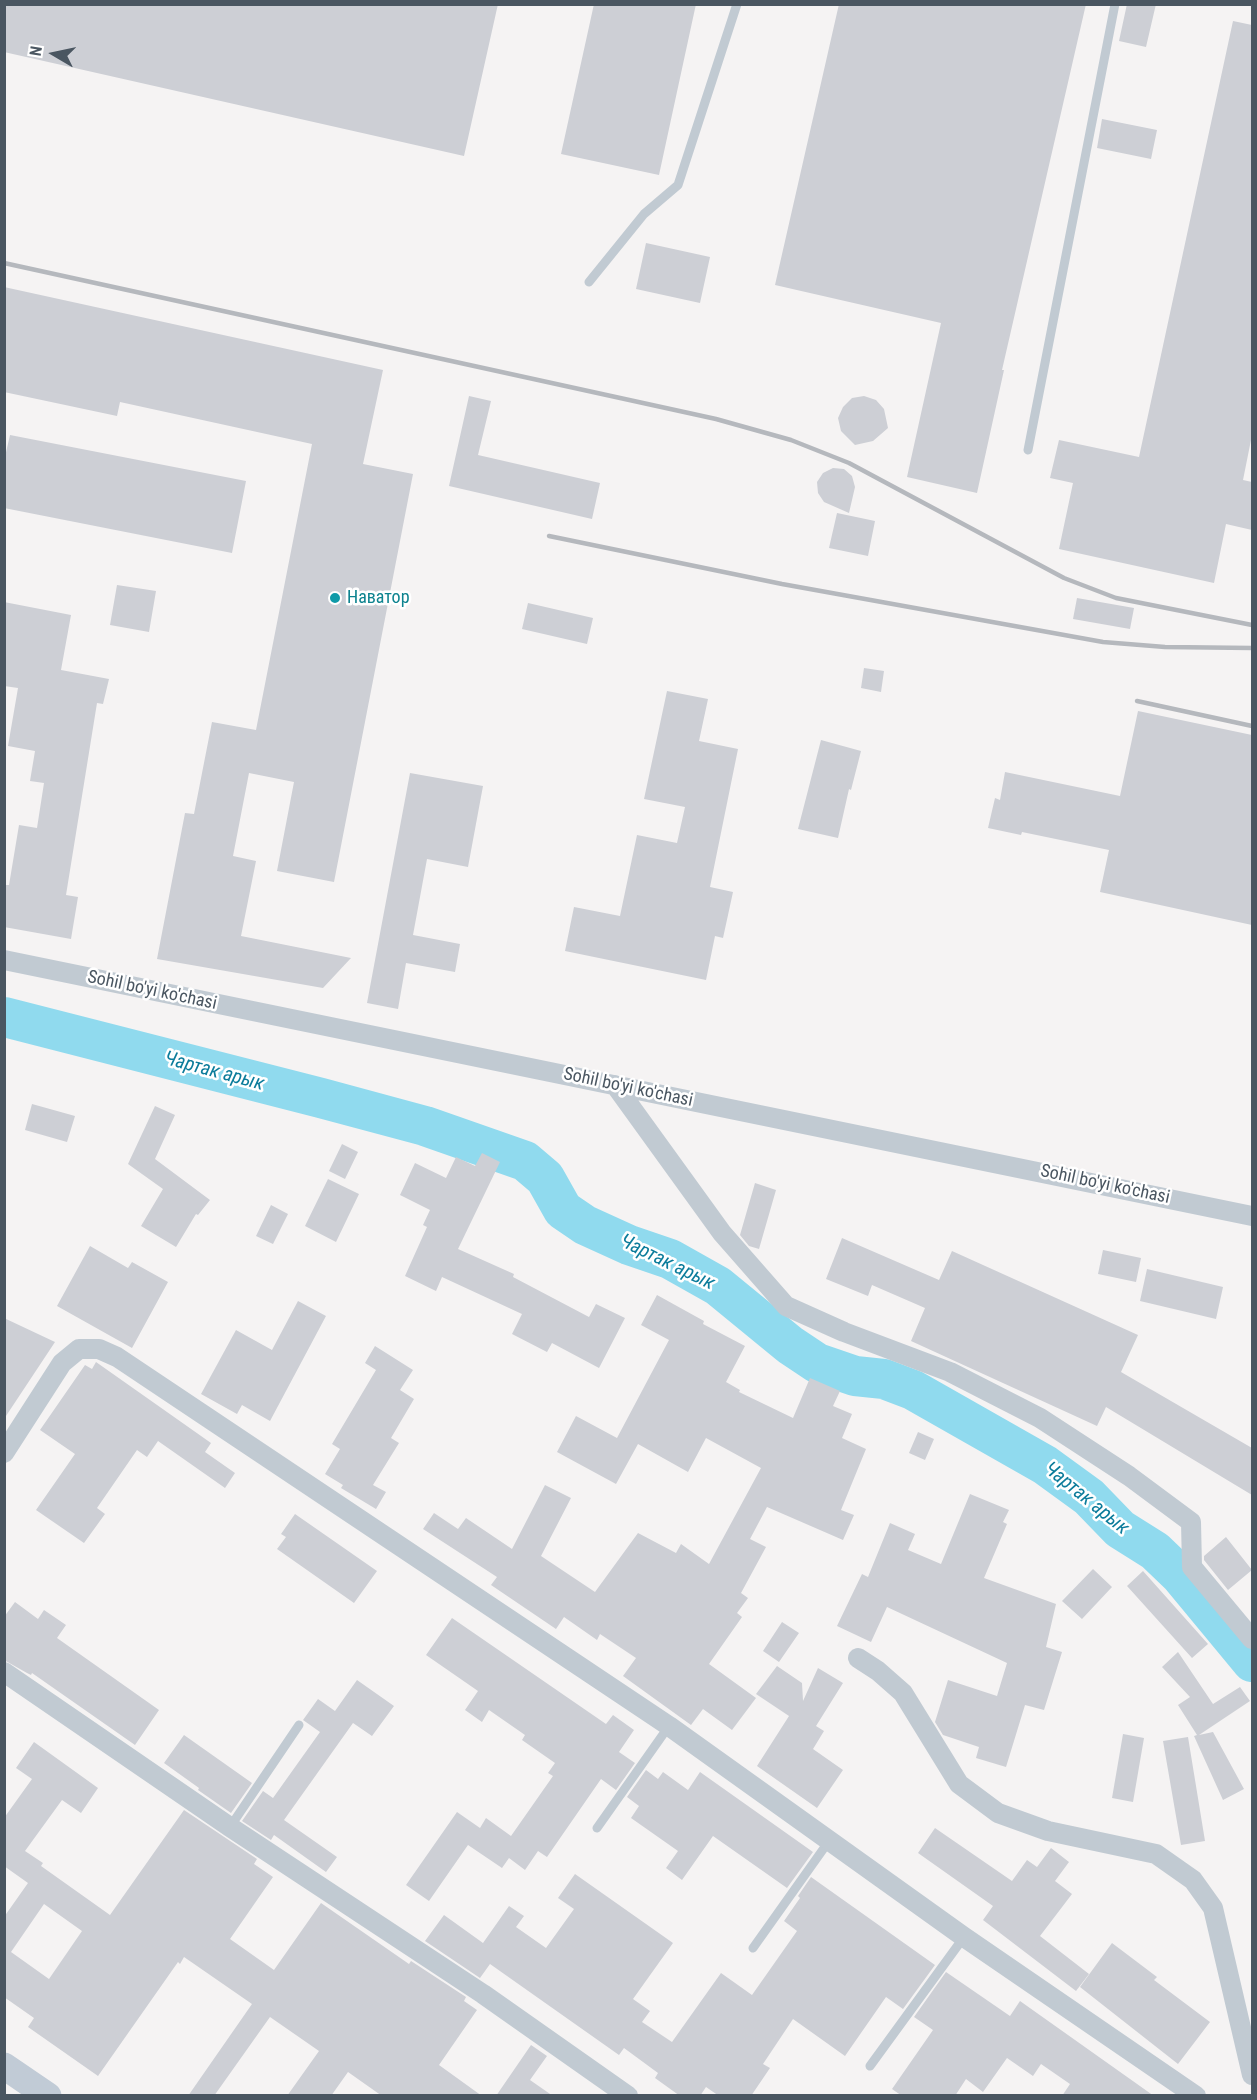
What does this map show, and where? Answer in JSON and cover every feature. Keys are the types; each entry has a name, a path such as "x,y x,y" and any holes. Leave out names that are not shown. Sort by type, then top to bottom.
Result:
{"street":[{"name":"Sohil bo'yi ko'chasi","path":"4,960 1252,1216"},
{"path":"615,1085 722,1233 786,1306 844,1332 950,1372 1040,1418 1129,1476 1191,1522 1192,1567 1252,1639"},
{"path":"4,1453 62,1363 79,1349 99,1349 117,1357 669,1726 964,1937 1196,2096"},
{"path":"858,1658 878,1671 903,1693 959,1784 998,1813 1048,1830 1156,1854 1193,1880 1213,1908 1252,2075"},
{"path":"4,1672 230,1827 483,1994 628,2096"},
{"path":"4,2066 48,2096"}],"lane":[{"path":"589,282 645,214 678,185 737,4"},
{"path":"1028,450 1115,4"},
{"path":"230,1827 299,1725"},
{"path":"597,1828 669,1726"},
{"path":"753,1948 829,1841"},
{"path":"870,2066 964,1937"}],"building":[{"path":"4,4 498,4 464,156 4,52"},
{"path":"594,4 696,4 659,175 561,154"},
{"path":"839,4 1086,4 1002,370 1004,370 977,493 907,477 941,323 775,285"},
{"path":"1127,4 1156,4 1146,47 1119,41"},
{"path":"1233,21 1252,25 1252,435 1243,480 1252,482 1252,530 1226,524 1214,583 1059,549 1073,483 1050,478 1059,440 1139,457"},
{"path":"1102,119 1157,130 1151,159 1097,148"},
{"path":"646,243 710,257 700,303 636,289"},
{"path":"4,287 383,370 363,464 413,474 334,882 277,871 294,782 249,773 233,856 256,861 241,936 351,958 323,988 157,959 185,813 194,814 212,722 256,730 312,444 120,402 117,416 4,392"},
{"path":"469,396 491,401 478,455 600,483 592,519 449,486"},
{"path":"864,396 876,400 884,409 888,428 873,441 855,445 841,431 838,418 843,407 852,398"},
{"path":"10,435 246,481 232,553 4,508 4,461"},
{"path":"833,468 844,469 852,476 855,487 849,513 824,502 818,493 817,482 823,473"},
{"path":"837,513 875,521 868,556 829,548"},
{"path":"117,585 156,591 149,632 110,625"},
{"path":"1077,598 1134,608 1130,629 1073,619"},
{"path":"4,602 71,615 61,670 109,679 103,704 97,703 66,895 78,897 71,939 4,927 4,885 9,885 19,825 37,828 44,783 30,781 35,751 8,746 18,688 4,686"},
{"path":"528,603 593,618 587,644 522,629"},
{"path":"864,668 884,671 881,692 861,688"},
{"path":"667,691 708,699 699,741 738,749 710,887 733,892 723,938 715,936 706,980 565,951 574,907 620,916 637,835 677,843 685,807 644,799"},
{"path":"1138,711 1252,735 1252,925 1100,892 1109,850 1022,832 1021,835 988,828 995,798 1000,800 1005,772 1120,796"},
{"path":"821,740 861,751 851,790 849,789 838,838 798,829"},
{"path":"410,773 483,786 468,867 427,859 413,935 460,944 455,972 406,963 398,1009 367,1003"},
{"path":"32,1104 75,1116 67,1142 25,1130"},
{"path":"155,1106 175,1115 155,1159 210,1200 198,1215 196,1214 176,1247 141,1226 163,1189 128,1164"},
{"path":"342,1144 358,1152 345,1179 329,1171"},
{"path":"482,1153 500,1162 458,1249 514,1274 513,1277 589,1317 596,1304 625,1318 599,1368 552,1343 547,1352 512,1334 522,1314 442,1277 436,1291 405,1276 427,1227 423,1225 430,1210 400,1195 415,1163 446,1178 456,1157 475,1166"},
{"path":"328,1179 359,1194 336,1242 305,1226"},
{"path":"755,1183 776,1190 759,1249 749,1246 740,1235"},
{"path":"271,1205 288,1214 273,1244 256,1236"},
{"path":"842,1238 939,1280 952,1251 1138,1335 1121,1372 1252,1448 1252,1495 1106,1407 1097,1426 911,1341 925,1308 872,1285 868,1296 826,1279"},
{"path":"90,1246 128,1268 132,1262 168,1282 132,1348 57,1306"},
{"path":"1103,1250 1141,1258 1136,1282 1098,1274"},
{"path":"1147,1269 1223,1287 1216,1319 1140,1301"},
{"path":"657,1295 704,1321 703,1324 745,1346 726,1382 740,1390 739,1392 793,1418 810,1378 840,1391 833,1406 852,1414 842,1438 866,1449 841,1510 854,1515 843,1540 767,1507 750,1539 766,1547 741,1593 748,1598 737,1613 742,1617 709,1664 756,1698 732,1730 703,1709 691,1725 623,1676 636,1658 600,1634 597,1640 564,1617 556,1629 491,1585 497,1577 423,1529 434,1513 458,1529 466,1518 512,1549 545,1485 571,1498 541,1556 595,1592 638,1533 676,1553 681,1544 709,1564 761,1468 706,1438 688,1472 638,1444 616,1484 557,1452 576,1416 617,1438 669,1340 641,1325"},
{"path":"298,1301 326,1316 270,1421 242,1405 237,1414 201,1394 236,1330 272,1350"},
{"path":"4,1318 55,1342 4,1419"},
{"path":"375,1346 413,1370 400,1390 414,1399 391,1438 399,1443 373,1485 386,1492 376,1509 341,1488 343,1485 325,1474 340,1449 332,1444 376,1370 365,1363"},
{"path":"96,1362 211,1443 205,1452 235,1473 225,1488 158,1441 147,1457 137,1450 97,1508 105,1514 84,1543 36,1510 75,1454 40,1430 85,1365 92,1369"},
{"path":"918,1432 934,1439 925,1460 909,1453"},
{"path":"970,1494 1009,1510 1003,1522 1007,1524 984,1578 1056,1604 1046,1647 1062,1652 1044,1710 1025,1705 1006,1767 976,1758 979,1747 943,1735 935,1722 948,1680 997,1696 1007,1663 887,1607 871,1642 837,1626 862,1574 868,1577 890,1523 915,1534 908,1550 941,1564"},
{"path":"295,1514 377,1571 354,1603 277,1549 286,1537 281,1534"},
{"path":"1226,1537 1252,1570 1228,1590 1204,1560 1204,1556"},
{"path":"1093,1569 1112,1587 1082,1619 1062,1601"},
{"path":"1143,1571 1208,1644 1192,1658 1127,1586"},
{"path":"15,1602 38,1619 44,1610 66,1625 57,1638 159,1710 135,1745 32,1673 31,1675 4,1660 4,1617"},
{"path":"452,1618 606,1724 613,1715 634,1730 619,1752 635,1763 616,1790 601,1779 547,1857 538,1851 525,1870 509,1858 502,1868 468,1845 429,1901 406,1885 457,1812 480,1828 486,1818 511,1836 553,1776 548,1773 555,1763 522,1740 525,1735 489,1710 482,1722 465,1710 478,1691 426,1655"},
{"path":"782,1622 799,1633 779,1662 763,1651"},
{"path":"1178,1652 1213,1704 1240,1687 1250,1701 1199,1735 1213,1732 1244,1789 1223,1800 1194,1736 1197,1735 1178,1705 1190,1697 1162,1667"},
{"path":"777,1666 802,1683 803,1701 818,1668 843,1683 816,1726 824,1731 813,1749 843,1770 817,1808 757,1766 789,1716 756,1694"},
{"path":"357,1680 394,1706 372,1736 353,1723 284,1820 337,1857 326,1872 274,1835 271,1840 242,1821 263,1791 273,1798 320,1732 303,1720 318,1699 335,1711"},
{"path":"1123,1734 1144,1738 1133,1802 1112,1798"},
{"path":"184,1735 252,1783 231,1813 164,1763"},
{"path":"1188,1737 1205,1841 1181,1845 1163,1741"},
{"path":"34,1742 98,1788 81,1813 62,1800 25,1851 43,1863 41,1866 110,1915 184,1810 257,1859 254,1864 273,1877 230,1939 274,1970 321,1903 409,1964 411,1961 466,1997 464,2001 477,2010 439,2065 482,2096 382,2096 348,2072 331,2096 287,2096 319,2051 270,2017 214,2096 188,2096 252,2004 184,1957 180,1964 178,1962 98,2076 28,2027 34,2018 4,1997 4,1917 28,1883 4,1866 4,1818 32,1779 16,1768","holes":["44,1904 82,1931 49,1979 11,1952"]},
{"path":"646,1770 658,1779 663,1772 688,1790 700,1772 813,1852 787,1888 713,1836 682,1880 666,1868 678,1851 631,1818 639,1806 627,1797"},
{"path":"935,1828 1012,1881 1027,1860 1037,1867 1051,1848 1069,1862 1055,1881 1072,1894 1040,1936 1089,1974 1076,1991 983,1920 993,1906 918,1853"},
{"path":"575,1874 673,1943 633,1999 650,2011 642,2022 672,2042 721,1973 752,1995 797,1931 784,1921 811,1877 935,1965 903,2009 886,1997 845,2056 793,2019 763,2064 770,2068 751,2096 719,2096 706,2087 700,2096 680,2096 655,2078 658,2073 624,2048 619,2055 490,1964 480,1978 425,1941 444,1915 483,1943 509,1906 524,1916 516,1927 546,1948 574,1909 558,1898"},
{"path":"1112,1943 1157,1977 1154,1980 1210,2022 1178,2064 1080,1987"},
{"path":"946,1972 1010,2016 1020,2001 1154,2096 1062,2096 1070,2084 1041,2064 1033,2076 1007,2058 983,2092 966,2079 955,2096 902,2096 892,2089 933,2030 914,2017"},
{"path":"531,2045 547,2056 530,2080 553,2096 496,2096"}],"waterway":[{"name":"Чартак арык","path":"4,1017 425,1126 525,1161 545,1178 563,1210 585,1225 629,1245 670,1259 718,1286 790,1345 817,1363 855,1376 884,1379 913,1390 1045,1465 1089,1497 1120,1529 1155,1551 1180,1575 1252,1662"}],"railway":[{"path":"4,263 716,419 791,440 849,463 1064,578 1116,598 1252,625"},
{"path":"549,536 782,584 1103,642 1165,647 1252,648"},
{"path":"1137,701 1252,726"}],"place":[{"name":"Наватор","path":"335,598"}]}
